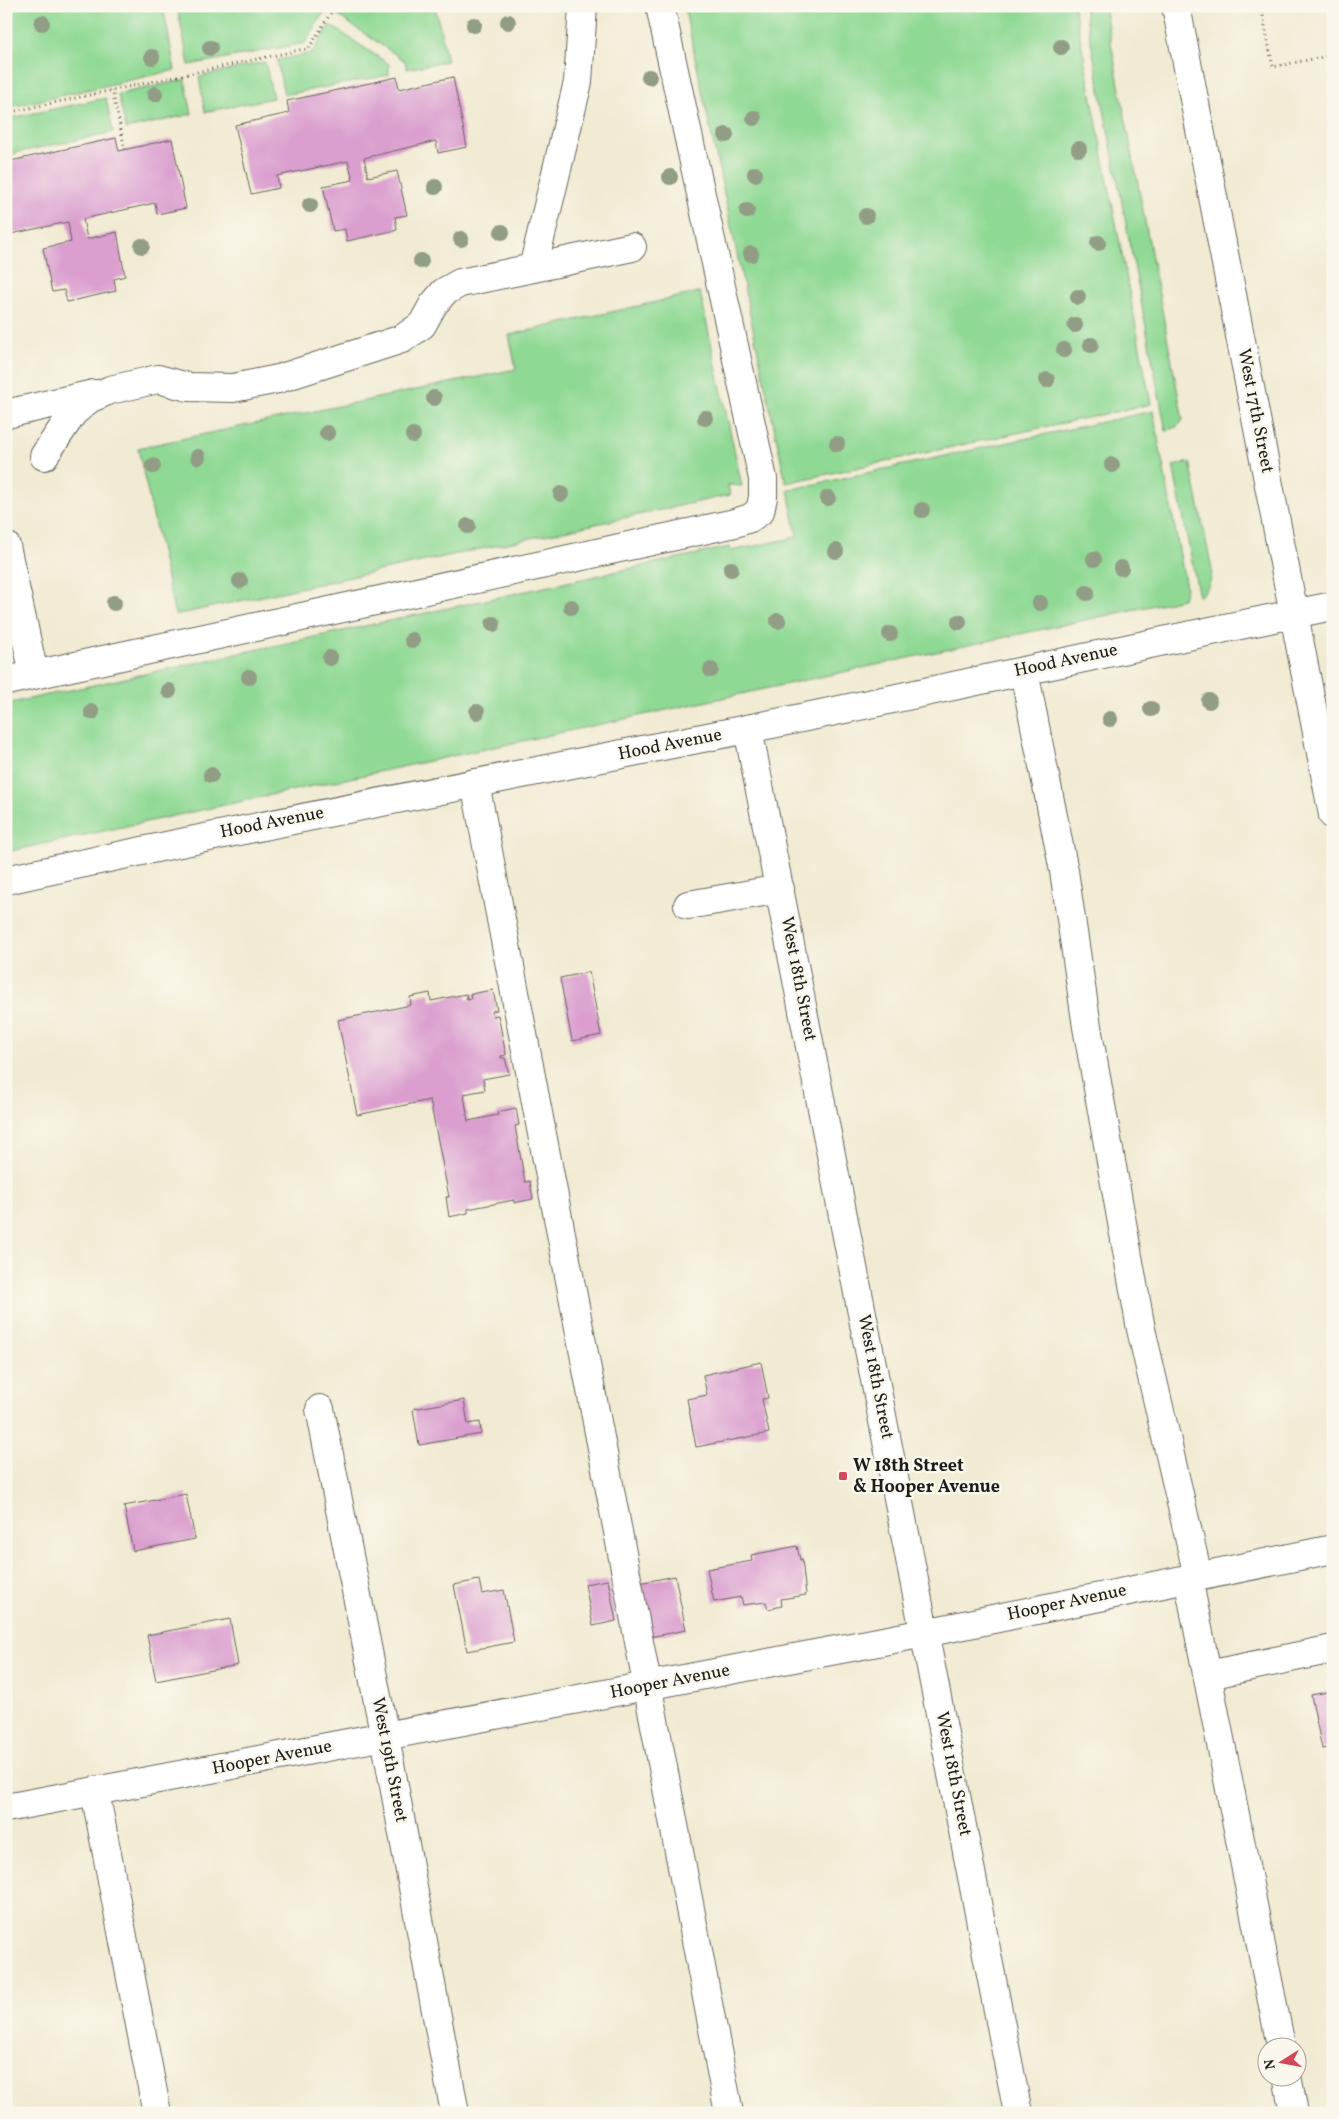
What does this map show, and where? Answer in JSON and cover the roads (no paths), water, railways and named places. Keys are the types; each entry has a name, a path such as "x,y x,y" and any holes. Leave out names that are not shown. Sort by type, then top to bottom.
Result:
{"street":[{"path":"533,268 578,82 582,6"},
{"path":"6,681 735,523 750,518 760,511 763,497 763,479 660,6"},
{"name":"West 17th Street","path":"1176,6 1333,815"},
{"path":"6,414 158,379 188,387 233,388 278,379 402,339 422,324 433,305 444,292 460,283 632,247"},
{"path":"44,456 73,413 89,399 110,390"},
{"path":"6,546 34,674"},
{"name":"Hood Avenue","path":"6,880 210,835 748,729 1216,629 1333,606"},
{"path":"1024,671 1064,871 1087,1027 1141,1329 1193,1577 1208,1675 1279,2036"},
{"name":"West 18th Street","path":"748,729 1018,2113"},
{"path":"475,783 729,2113"},
{"path":"688,906 780,888"},
{"name":"West 19th Street","path":"320,1409 385,1737 455,2113"},
{"name":"Hooper Avenue","path":"6,1808 925,1633 1333,1549"},
{"path":"1208,1675 1333,1649"},
{"path":"95,1792 157,2113"},
{"path":"1289,2086 1294,2113"}],"place":[{"name":"W 18th Street & Hooper Avenue","path":"843,1476"}]}
